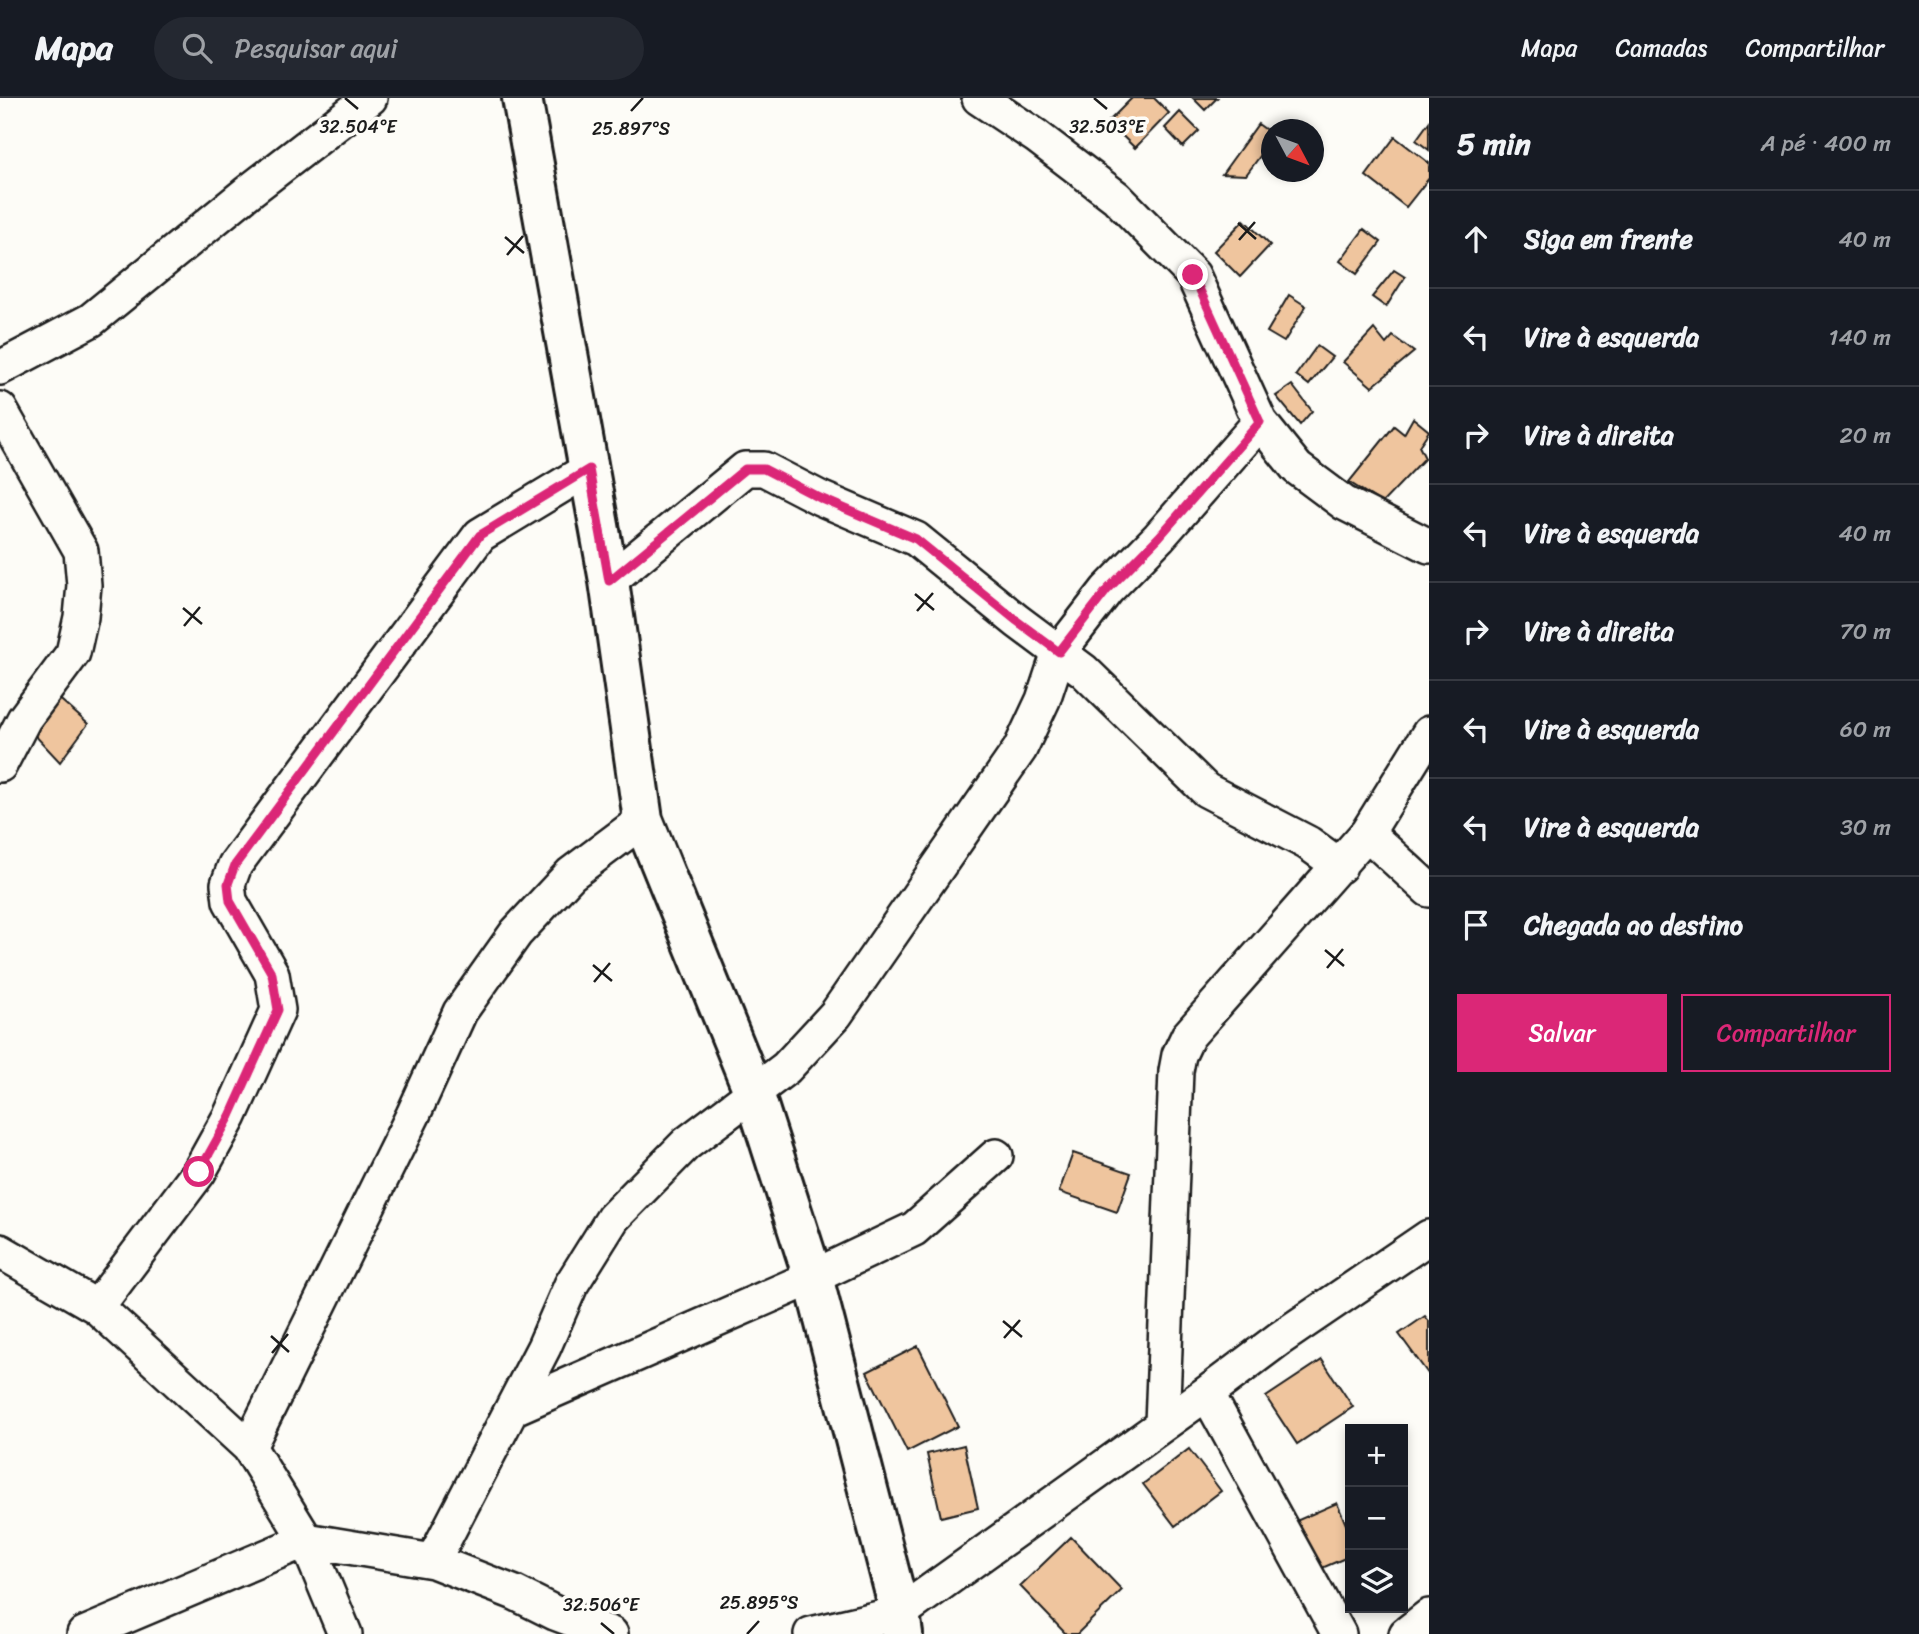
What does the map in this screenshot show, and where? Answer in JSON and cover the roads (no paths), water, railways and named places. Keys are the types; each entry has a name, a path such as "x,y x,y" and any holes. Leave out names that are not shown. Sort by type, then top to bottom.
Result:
{"street":[{"path":"0,368 91,320 248,192 370,98"},
{"path":"522,98 609,581 643,820 754,1093 813,1277 901,1624"},
{"path":"979,98 1036,136 1116,197 1193,275 1260,422 1297,468 1335,496 1429,546"},
{"path":"0,410 81,551 84,585 81,617 73,653 24,719 0,765"},
{"path":"433,1562 544,1348 571,1285 613,1218 686,1144 786,1068 836,1014 1020,749 1043,701 1059,652 1107,590 1159,537 1260,422"},
{"path":"97,1307 199,1172 230,1116 278,1010 272,974 230,901 228,884 235,865 480,535 589,469"},
{"path":"609,581 745,469 764,469 820,498 916,539 1084,671 1206,790 1308,842 1340,866"},
{"path":"1162,1424 1175,1084 1179,1055 1188,1035 1367,833 1429,733"},
{"path":"249,1447 413,1115 460,1012 516,933 571,874 643,820"},
{"path":"1367,833 1429,890"},
{"path":"512,1409 813,1277 914,1229 996,1156"},
{"path":"811,1634 901,1624 1162,1424 1207,1394 1279,1339 1429,1237"},
{"path":"0,1251 97,1307 249,1447 306,1539 345,1634"},
{"path":"1207,1394 1339,1634"},
{"path":"84,1634 306,1539 433,1562 516,1593 552,1623 611,1634"},
{"path":"1406,1634 1429,1616"}]}
